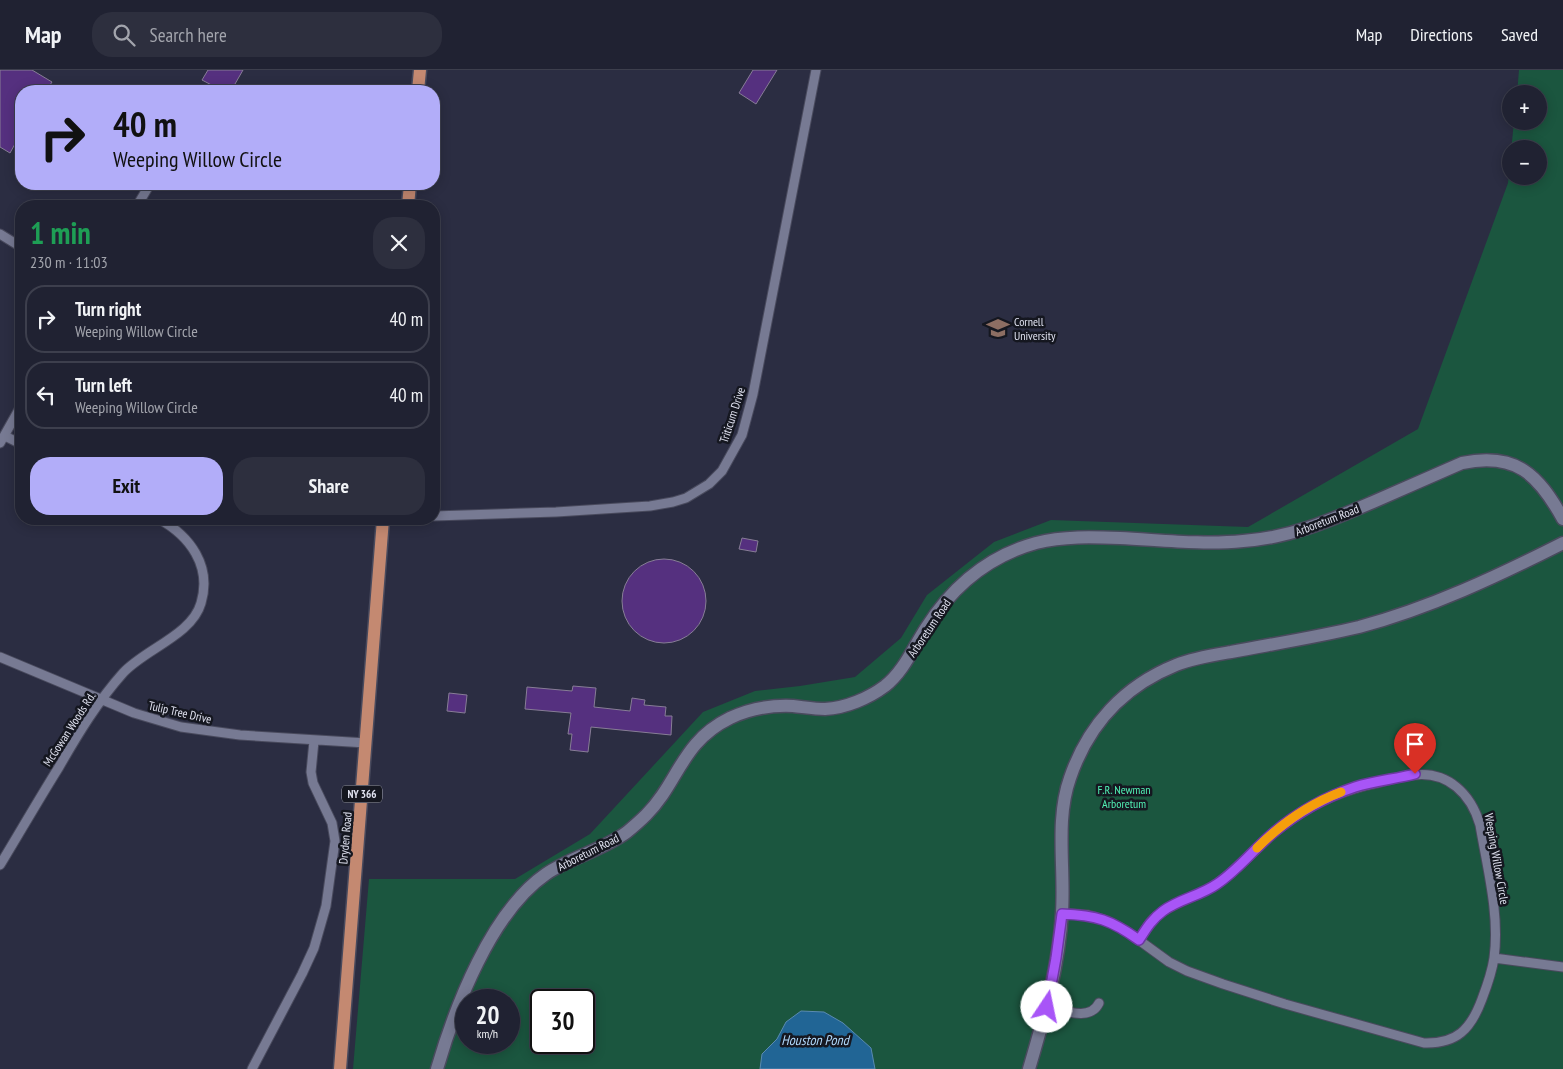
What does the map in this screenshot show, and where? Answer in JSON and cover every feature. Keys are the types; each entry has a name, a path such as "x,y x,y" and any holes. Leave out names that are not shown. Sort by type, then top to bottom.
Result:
{"main road":[{"path":"419,85 420,70"},
{"name":"Dryden Road","path":"340,1069 383,525"}],"street":[{"name":"Arboretum Road","path":"437,1069 448,1032 466,985 496,930 522,895 534,884 560,866 626,833 649,812 690,750 699,740 729,719 753,710 778,706 825,709 846,705 866,697 885,686 901,670 926,628 952,594 981,568 998,558 1034,544 1085,537 1213,542 1242,542 1271,538 1299,532 1327,522 1462,463 1478,460 1494,460 1523,470 1537,480 1551,498 1563,519"},
{"path":"1029,1069 1047,1007 1056,958 1062,914 1063,816 1069,780 1083,746 1092,731 1116,703 1144,680 1177,664 1358,627 1440,601 1563,543"}],"lane":[{"name":"Triticum Drive","path":"440,516 556,512 661,505 697,493 722,471 742,435 753,394 816,70"},
{"path":"0,234 15,243"},
{"path":"15,416 2,439 15,442"},
{"name":"McGowan Woods Rd.","path":"0,864 84,725 126,670 182,629 192,620 201,605 204,589 201,568 196,553 186,538 169,525"},
{"name":"Tulip Tree Drive","path":"0,657 134,713 180,727 240,736 366,743"},
{"path":"252,1069 314,948 326,906 335,841 332,823 316,791 312,778 314,741"},
{"name":"Weeping Willow Circle","path":"1062,914 1088,915 1108,921 1139,940 1169,962 1187,971 1223,984 1285,1004 1424,1043 1444,1042 1463,1032 1471,1024 1488,982 1494,958 1493,907 1480,825 1476,812 1470,801 1452,783 1427,774 1415,774 1356,787 1331,796 1307,808 1285,823 1234,871 1217,884 1198,895 1164,910 1152,920 1139,940"},
{"path":"1494,958 1563,967"},
{"path":"1047,1007 1082,1014 1094,1010 1099,1003"}],"green space":[{"name":"F.R. Newman Arboretum","path":"1519,70 1563,70 1563,1069 353,1069 369,879 515,879 590,834 703,712 755,691 855,677 901,638 927,595 994,542 1051,520 1248,527 1418,429 1507,185 1547,185 1547,140 1512,140 1513,130 1547,130 1547,85 1518,85"}],"water":[{"name":"Houston Pond","path":"801,1011 824,1012 843,1023 871,1048 875,1069 760,1069 762,1054 777,1039 786,1022"}],"building":[{"path":"0,70 32,70 52,82 50,85 15,85 15,144 10,153 0,147"},
{"path":"208,70 243,70 234,85 212,85 202,80"},
{"path":"753,70 777,70 756,104 739,93"},
{"path":"742,538 758,541 756,552 739,549"},
{"path":"664,559 680,562 694,571 703,585 706,601 703,617 694,631 680,640 664,643 648,640 634,631 625,617 622,601 625,585 634,571 648,562"},
{"path":"573,686 596,688 594,707 630,711 632,698 645,700 644,705 666,707 665,716 672,716 671,735 591,727 588,752 570,750 572,734 568,734 571,713 525,709 527,687 572,691"},
{"path":"449,693 467,695 465,713 447,711"}],"slow traffic":[{"path":"1257,848 1285,823 1307,808 1341,792"}],"place":[{"name":"Cornell University","path":"998,328"}],"route":[{"path":"1047,1007 1062,914 1088,915 1108,921 1139,940 1152,920 1164,910 1198,895 1217,884 1234,871 1285,823 1307,808 1331,796 1356,787 1415,774"}]}
